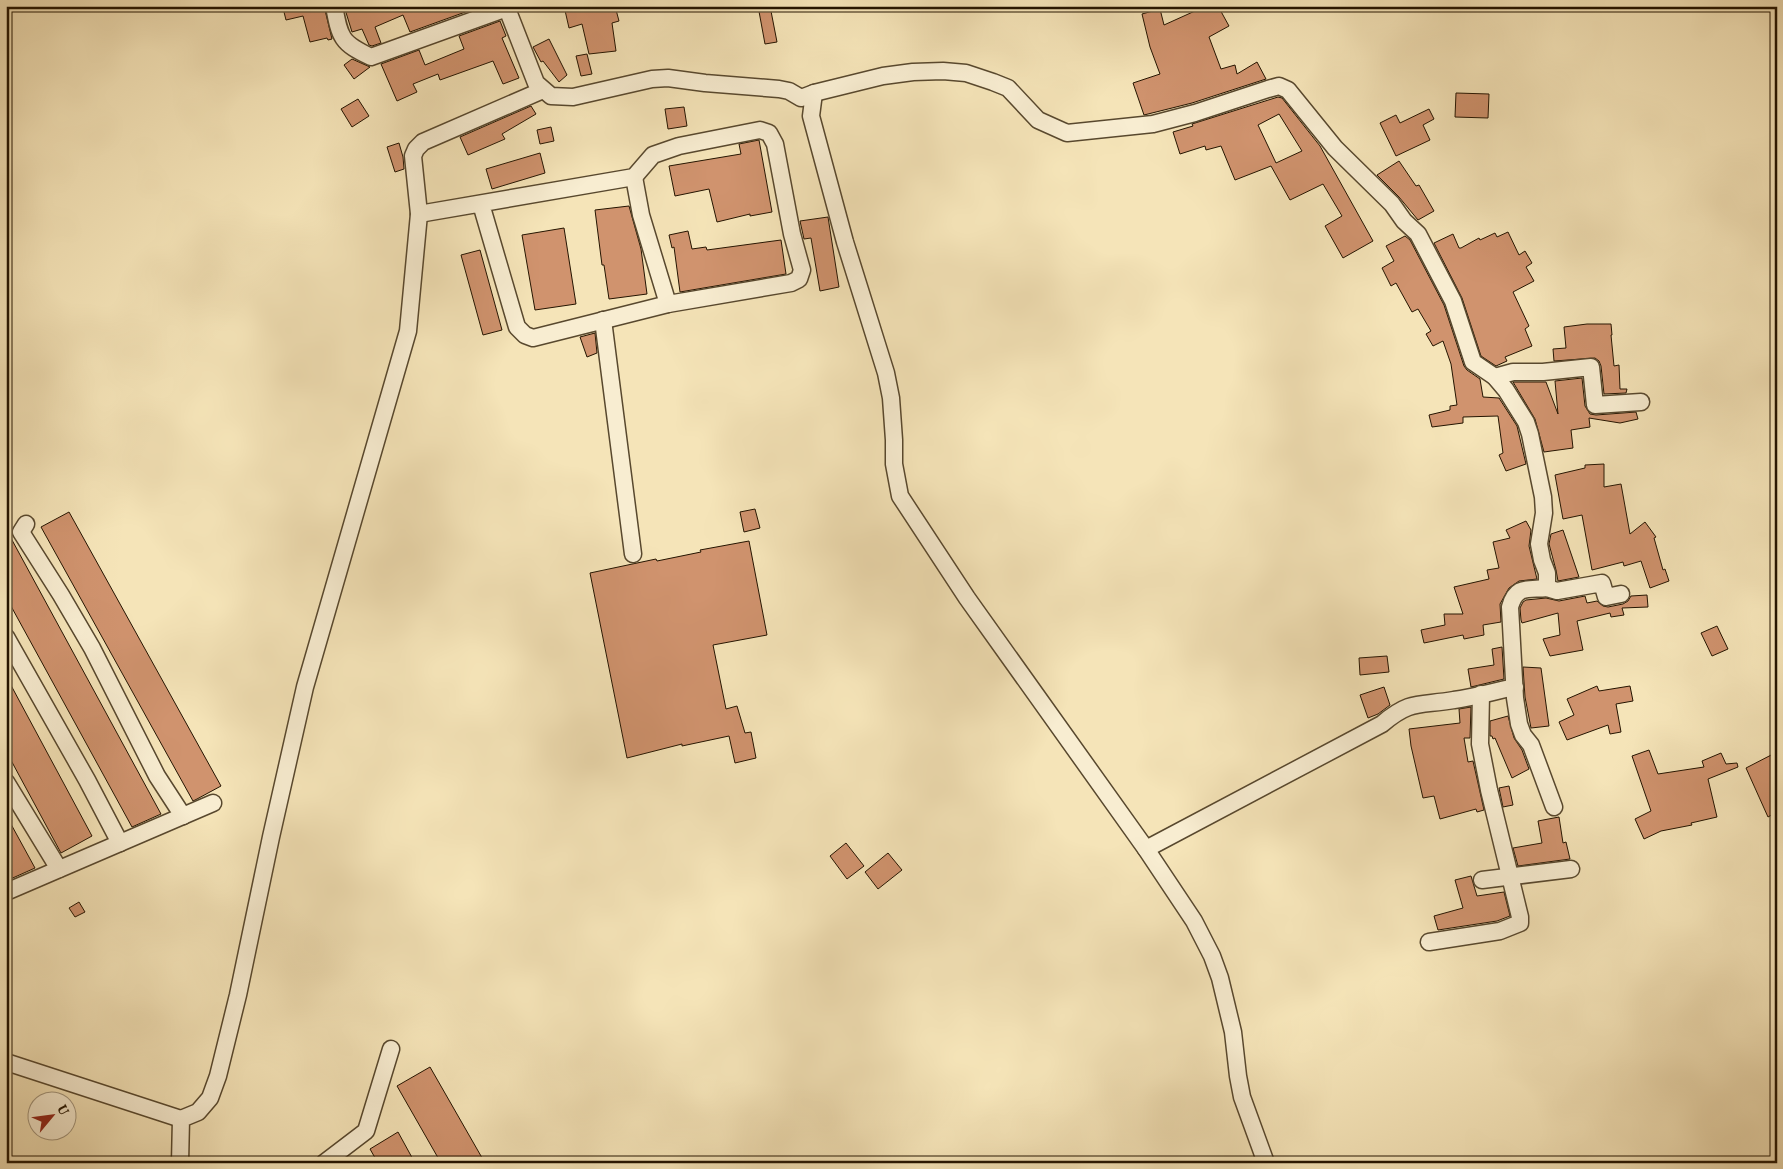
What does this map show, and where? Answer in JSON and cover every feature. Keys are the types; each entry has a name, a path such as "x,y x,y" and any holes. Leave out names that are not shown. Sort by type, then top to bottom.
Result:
{"street":[{"path":"334,6 338,28 343,40 352,48 371,57 507,7 536,83 551,96 573,97 668,78 779,89 789,91 801,98 883,76 943,71 966,73 1008,88 1038,120 1067,134 1153,124 1195,113 1279,86 1288,90 1335,148 1392,204 1418,234 1453,301 1473,362 1495,377 1516,404 1526,422 1542,497 1544,513 1539,544 1547,573 1547,588"},
{"path":"6,1062 182,1119 198,1112 210,1098 218,1076 238,995 305,687 408,330 419,214 413,156 416,149 424,142 543,90"},
{"path":"814,93 811,116 845,242 886,373 891,398 894,464 900,496 967,598 1146,848 1194,921 1212,956 1220,978 1233,1032 1242,1097 1266,1163"},
{"path":"419,214 634,177 653,155 678,146 760,130 769,133 775,144 792,234 802,270 799,279 791,283 668,304 533,338 525,335 516,327 481,204"},
{"path":"634,177 641,215 668,304"},
{"path":"603,320 632,554"},
{"path":"1495,377 1513,372 1543,372 1591,367 1595,406 1641,402"},
{"path":"6,530 26,524 21,532 92,648 157,776 183,816"},
{"path":"1554,807 1531,745 1523,735 1519,724 1510,607 1513,596 1519,591 1547,588 1557,591 1602,583 1606,596 1621,594"},
{"path":"6,637 87,780 120,843"},
{"path":"1146,848 1382,724 1395,713 1408,706 1417,703 1453,700 1515,687"},
{"path":"1429,942 1500,931 1520,924 1520,917 1489,790 1480,744 1481,694"},
{"path":"6,782 59,870"},
{"path":"6,892 213,803"},
{"path":"1482,880 1571,869"},
{"path":"324,1163 366,1131 391,1048"},
{"path":"180,1163 182,1119"}],"building":[{"path":"290,6 324,6 332,39 328,40 327,38 310,42 303,16 286,20 283,8"},
{"path":"344,6 482,6 410,32 403,15 375,27 381,43 372,46 369,45 362,29 352,32"},
{"path":"564,6 615,6 619,21 612,23 616,51 589,54 582,24 569,28"},
{"path":"758,6 770,6 777,42 765,44"},
{"path":"1206,6 1218,6 1229,26 1209,37 1221,69 1235,65 1237,74 1257,62 1266,79 1192,103 1144,115 1133,83 1160,74 1150,47 1142,14 1160,9 1164,25"},
{"path":"500,21 506,36 502,38 519,78 503,84 493,61 440,80 438,74 413,84 417,92 397,101 381,64 419,50 425,65 464,49 459,36"},
{"path":"549,39 567,75 559,82 543,61 541,62 533,47"},
{"path":"587,54 592,74 581,76 576,56"},
{"path":"352,59 370,67 354,79 344,65"},
{"path":"1456,93 1489,94 1488,118 1455,117"},
{"path":"1278,97 1282,98 1320,146 1373,241 1343,258 1325,226 1342,216 1323,184 1290,200 1271,166 1235,180 1221,146 1206,150 1205,146 1180,154 1173,132 1193,126 1192,124","holes":["1279,114 1302,151 1276,163 1258,125"]},
{"path":"358,99 369,116 352,127 341,109"},
{"path":"531,106 536,114 502,134 505,139 468,155 460,137"},
{"path":"684,107 687,126 668,129 665,109"},
{"path":"1429,109 1434,119 1423,125 1430,140 1396,156 1380,123 1396,115 1400,123"},
{"path":"551,127 554,141 540,144 537,130"},
{"path":"759,140 772,212 750,216 750,214 717,222 709,189 675,196 669,166 741,154 739,144"},
{"path":"399,143 404,169 395,172 387,147"},
{"path":"540,153 545,173 492,189 486,169"},
{"path":"1399,161 1416,186 1419,185 1434,211 1418,220 1377,175"},
{"path":"629,206 641,249 647,294 609,299 604,265 602,265 595,210"},
{"path":"828,217 839,287 820,291 811,238 804,239 800,221"},
{"path":"564,228 576,304 535,310 522,235"},
{"path":"688,231 692,249 706,247 707,250 781,240 786,274 680,292 674,247 672,248 669,235"},
{"path":"1508,232 1519,255 1525,251 1532,263 1526,267 1534,281 1513,292 1529,326 1525,329 1532,346 1505,357 1507,361 1496,366 1481,356 1462,298 1434,243 1453,234 1459,248 1461,248 1479,238 1480,240 1495,233 1497,237"},
{"path":"1405,236 1410,240 1444,305 1464,366 1480,379 1483,397 1499,398 1517,426 1526,464 1506,471 1499,455 1503,453 1498,416 1463,417 1463,423 1432,427 1429,415 1450,410 1450,406 1457,405 1451,364 1443,341 1433,346 1426,334 1431,331 1418,309 1412,312 1396,283 1391,286 1382,268 1394,261 1386,246"},
{"path":"480,250 502,330 483,335 461,255"},
{"path":"1587,324 1611,324 1614,366 1619,365 1620,389 1627,389 1626,393 1604,394 1601,366 1595,358 1554,361 1553,349 1566,348 1564,327"},
{"path":"595,333 597,353 587,357 580,337"},
{"path":"1582,378 1585,406 1590,414 1636,412 1638,419 1620,423 1589,418 1590,427 1571,430 1573,448 1544,452 1535,419 1513,382 1546,382 1558,414 1555,381"},
{"path":"1604,464 1604,487 1621,484 1630,534 1645,522 1656,537 1654,538 1663,570 1665,569 1669,581 1650,588 1641,561 1624,566 1623,562 1592,570 1582,515 1563,519 1555,475 1585,468 1585,465"},
{"path":"755,509 760,528 744,532 740,512"},
{"path":"69,512 221,786 193,801 41,527"},
{"path":"1526,521 1531,530 1529,546 1537,579 1519,581 1509,588 1500,604 1501,622 1483,625 1484,635 1464,639 1463,635 1424,643 1421,630 1445,625 1444,614 1463,614 1454,587 1489,579 1487,570 1499,568 1493,542 1510,538 1506,530"},
{"path":"6,529 161,814 132,827 6,597"},
{"path":"1563,530 1579,577 1558,581 1549,544 1551,534"},
{"path":"749,541 767,635 713,645 726,709 737,706 745,733 751,732 756,758 735,763 729,736 682,746 682,744 627,758 590,573"},
{"path":"1647,595 1648,607 1622,608 1624,615 1611,617 1610,613 1577,621 1583,650 1550,656 1543,639 1560,635 1558,613 1522,623 1521,620 1520,608 1526,600 1546,598 1559,601 1585,596 1587,603 1597,601 1603,606 1608,607 1623,604 1631,596"},
{"path":"1717,626 1728,649 1712,656 1701,633"},
{"path":"1502,647 1504,679 1471,687 1468,669 1494,665 1492,649"},
{"path":"1387,656 1389,672 1360,675 1359,658"},
{"path":"1523,667 1541,668 1549,726 1531,728 1525,697"},
{"path":"6,676 92,836 61,853 6,751"},
{"path":"1597,686 1599,691 1630,686 1633,701 1616,704 1621,732 1610,734 1608,725 1567,740 1559,722 1574,715 1567,699"},
{"path":"1384,687 1390,705 1378,714 1368,718 1360,695"},
{"path":"1471,707 1470,738 1464,738 1468,762 1473,761 1484,810 1477,812 1476,809 1440,819 1434,796 1423,798 1409,729 1460,723 1459,709"},
{"path":"1508,716 1514,738 1522,750 1529,769 1512,778 1495,738 1493,739 1490,736 1490,721"},
{"path":"1649,750 1658,774 1704,767 1702,761 1721,753 1726,764 1737,763 1738,767 1708,779 1717,817 1691,823 1692,825 1661,831 1644,839 1635,819 1651,811 1632,756"},
{"path":"1777,752 1777,812 1768,817 1746,768"},
{"path":"1509,786 1513,805 1503,807 1499,788"},
{"path":"6,815 35,868 6,881"},
{"path":"1559,817 1563,843 1566,842 1570,859 1518,866 1513,848 1542,843 1538,821"},
{"path":"846,843 864,866 847,879 830,856"},
{"path":"888,853 902,870 878,889 865,872"},
{"path":"1471,876 1477,896 1504,892 1510,916 1497,921 1438,930 1434,916 1463,908 1455,880"},
{"path":"79,902 85,912 75,917 69,908"},
{"path":"430,1067 485,1163 441,1163 397,1086"},
{"path":"398,1132 415,1163 378,1163 370,1149"}]}
